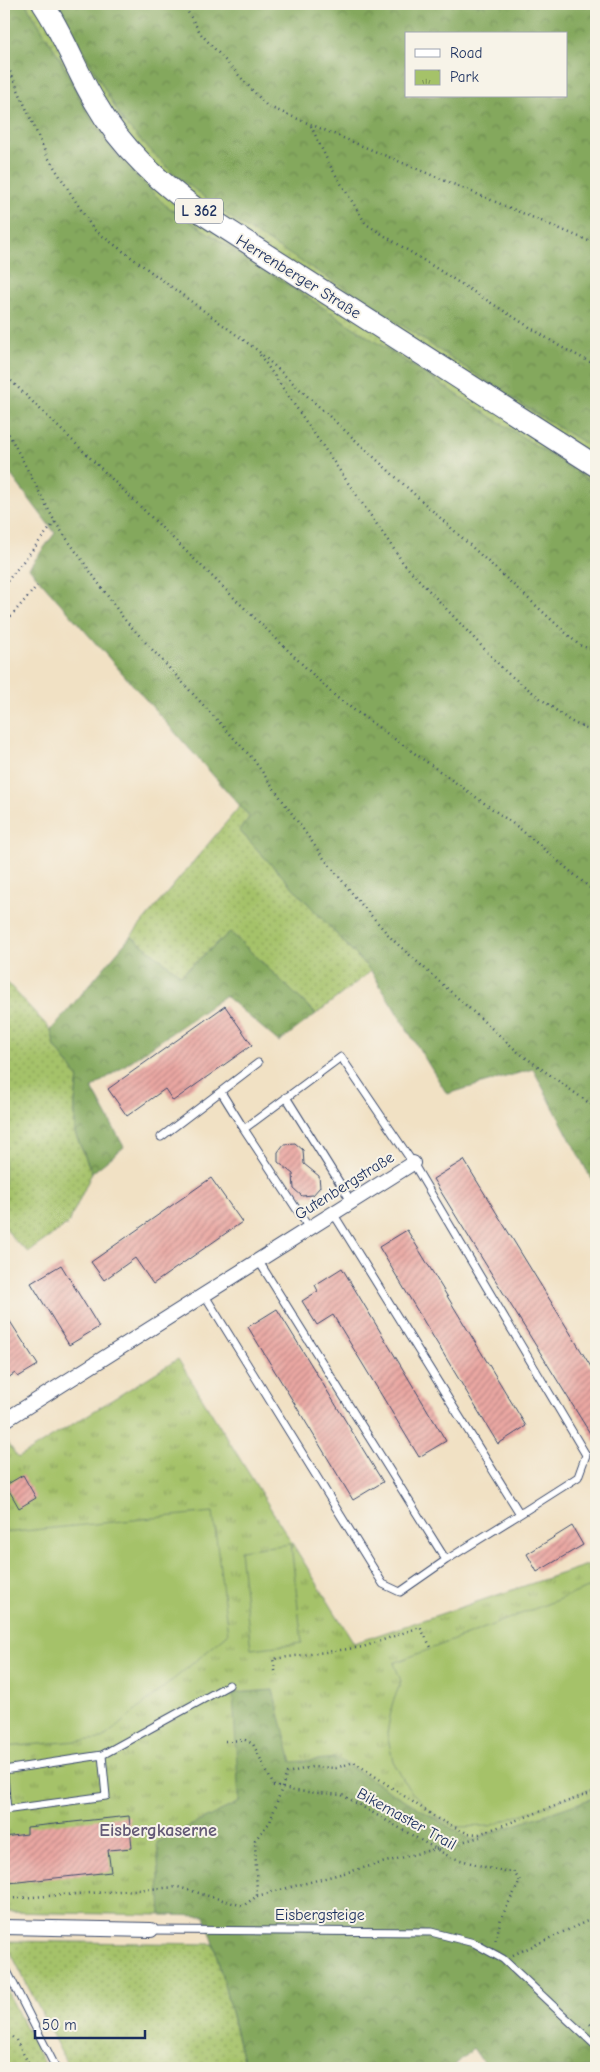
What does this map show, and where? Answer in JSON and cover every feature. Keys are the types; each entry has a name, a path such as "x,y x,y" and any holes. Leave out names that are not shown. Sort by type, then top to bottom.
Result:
{"main road":[{"name":"Herrenberger Straße","path":"44,4 94,101 112,129 147,170 203,214 596,466"}],"street":[{"name":"Gutenbergstraße","path":"4,1421 412,1162"},
{"name":"Eisbergsteige","path":"4,1927 151,1930"}],"lane":[{"path":"244,1129 341,1056 412,1162"},
{"path":"162,1137 258,1063"},
{"path":"221,1092 310,1228"},
{"path":"286,1097 351,1201"},
{"name":"Gutenbergstraße","path":"412,1162 586,1455 578,1477 520,1514"},
{"path":"204,1294 383,1584 400,1592 446,1560 520,1514 333,1213"},
{"path":"258,1260 446,1560"},
{"path":"4,1770 102,1755 229,1685"},
{"path":"4,1776 5,1810 106,1796 102,1755"},
{"name":"Eisbergsteige","path":"151,1930 431,1932 474,1943 503,1960 596,2046"},
{"path":"4,1966 56,2068"}],"path":[{"path":"183,4 200,34 267,106 596,244"},
{"path":"4,64 9,69 46,154 93,229 257,350 579,645 596,651"},
{"path":"310,124 329,164 366,224 561,347 596,365"},
{"path":"257,350 404,564 506,672 570,721 596,734"},
{"path":"4,374 336,697 519,828 596,893"},
{"path":"4,425 55,522 124,619 253,759 322,856 393,940 518,1052 596,1108"},
{"path":"4,586 55,522"},
{"path":"4,624 37,586"},
{"path":"276,1676 273,1659 363,1647 420,1627 432,1649"},
{"path":"226,1741 245,1740 253,1744 274,1786 282,1788"},
{"path":"257,1896 255,1840 270,1822 287,1773 312,1767 336,1768 354,1762 438,1819 467,1833 478,1834 596,1791"},
{"name":"Bikemaster Trail","path":"282,1788 342,1795 458,1859 503,1872 514,1871 520,1881 502,1918 493,1954"},
{"path":"4,1899 178,1887 243,1906 257,1896 480,1837"},
{"path":"503,1960 596,1916"},
{"path":"4,2031 16,2040 31,2068"}],"green space":[{"path":"4,4 26,4 59,57 89,116 122,162 165,205 596,485 596,1188 533,1069 447,1094 371,971 239,830 250,817 29,568 55,533 4,466"},
{"path":"26,4 57,4 124,123 358,296 524,406 596,450 596,485 165,205 122,162 89,116 59,57"},
{"path":"57,4 596,4 596,450 524,406 358,296 238,223 172,172 124,123"},
{"path":"240,806 250,817 239,830 371,971 316,1014 230,932 181,975 131,936"},
{"path":"230,932 316,1014 279,1042 225,996 92,1088 124,1147 92,1173 75,1133 75,1102 78,1077 55,1047 51,1030 131,936 181,975"},
{"path":"4,979 51,1030 55,1047 78,1077 75,1102 75,1133 92,1173 68,1224 28,1252 14,1240 4,1225"},
{"path":"178,1359 354,1643 596,1562 596,1797 471,1840 336,1758 292,1762 273,1690 233,1693 239,1802 157,1842 161,1915 4,1912 4,1441 6,1440 18,1458"},
{"path":"213,1512 228,1634 102,1739 4,1747 4,1533"},
{"path":"291,1544 302,1643 251,1649 240,1550"},
{"path":"596,1585 596,1787 490,1826 457,1827 437,1817 408,1788 393,1761 387,1734 392,1705 401,1681 394,1663"},
{"path":"273,1690 292,1761 336,1758 471,1840 596,1797 596,2068 487,2068 473,2048 452,2068 245,2068 214,1944 205,1916 161,1915 157,1842 239,1802 232,1693"},
{"path":"5,1941 214,1944 245,2068 69,2068"},
{"path":"4,1985 46,2068 4,2068"}],"building":[{"path":"225,1006 252,1045 173,1101 165,1089 127,1116 108,1089"},
{"path":"295,1143 303,1150 304,1164 319,1176 320,1187 313,1195 302,1196 294,1189 293,1174 278,1162 278,1152 284,1144"},
{"path":"464,1160 596,1375 596,1443 433,1179"},
{"path":"211,1178 242,1222 153,1284 135,1258 104,1280 91,1262"},
{"path":"407,1230 526,1426 498,1444 379,1247"},
{"path":"61,1265 99,1327 69,1345 31,1283"},
{"path":"342,1268 446,1441 419,1457 333,1315 317,1325 302,1301 318,1291 315,1285"},
{"path":"277,1309 383,1482 353,1500 248,1327"},
{"path":"4,1312 38,1365 18,1377 15,1373 4,1381"},
{"path":"23,1475 36,1498 19,1508 6,1485"},
{"path":"572,1526 583,1545 537,1572 527,1554"},
{"path":"129,1816 132,1848 108,1850 111,1872 9,1883 4,1837 27,1834 27,1827"}],"district":[{"name":"Eisbergkaserne","path":"158,1830"}]}
